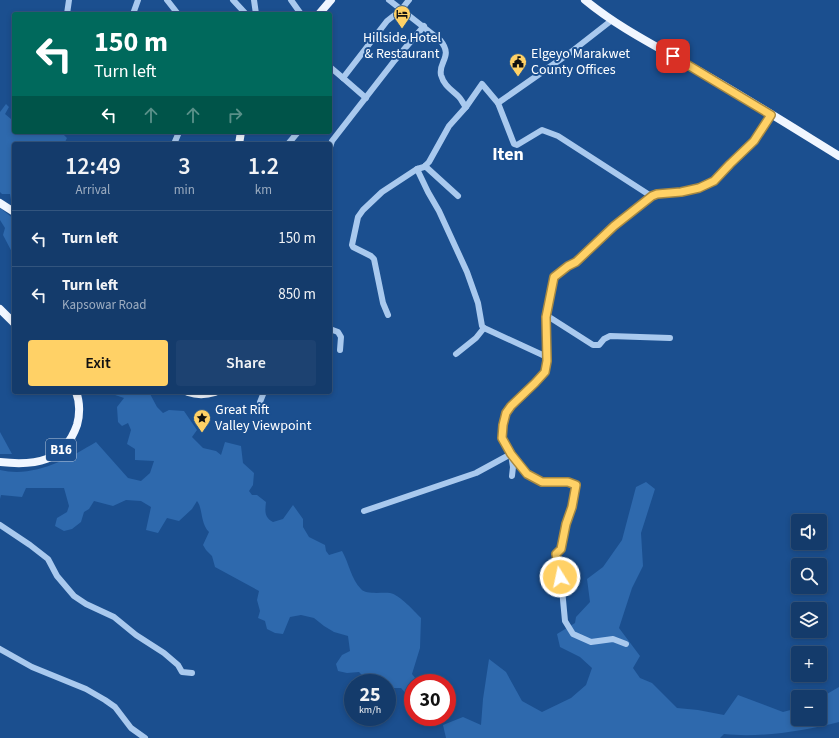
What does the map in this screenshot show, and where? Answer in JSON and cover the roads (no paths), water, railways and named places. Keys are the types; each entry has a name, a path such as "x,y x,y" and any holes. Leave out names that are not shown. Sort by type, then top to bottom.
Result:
{"main road":[{"path":"321,12 332,0"},
{"path":"585,0 625,29 699,71 839,156"},
{"path":"0,203 12,211"},
{"path":"0,309 12,321"},
{"name":"B16","path":"0,462 32,463 55,456 73,436 79,419 79,407 76,394"},
{"path":"194,394 207,394"}],"street":[{"path":"67,12 70,0"},
{"path":"134,12 138,0"},
{"path":"167,0 176,12"},
{"path":"233,0 244,12"},
{"path":"254,0 256,12"},
{"path":"291,0 300,12"},
{"path":"390,0 401,10 424,26 445,45 446,53 441,69 442,77 450,90 459,97 466,107"},
{"path":"344,78 387,21 401,10 409,0"},
{"path":"498,103 571,52 612,20"},
{"path":"332,142 395,60 424,26"},
{"path":"332,69 366,98"},
{"path":"388,315 383,303 374,259 353,247 352,244 358,217 365,207 382,192 417,169 425,166 449,126 466,107 482,84 498,103 514,144 517,145 542,130 558,136 652,196"},
{"path":"626,644 613,639 591,642 573,634 565,621 562,589 556,554 561,549 576,485 568,482 542,482 527,474 511,454 502,438 506,413 511,406 545,372 547,357 546,315 554,277 568,266 576,262 614,226 652,196 699,188 714,181 754,141 771,115"},
{"path":"290,142 296,134"},
{"path":"425,166 458,196"},
{"path":"417,169 428,192 440,211 467,272 476,298 482,326 547,357"},
{"path":"546,315 593,345 598,345 610,336 670,338"},
{"path":"456,354 478,336 484,328"},
{"path":"332,330 338,332 341,337 340,350"},
{"path":"260,402 263,394"},
{"path":"511,454 513,468 512,476"},
{"path":"364,511 476,473 511,454"},
{"path":"0,525 48,559 57,576 74,596 86,604 114,617 136,635 164,653 178,665 182,672 192,673"},
{"path":"0,649 32,667 86,689 105,700 115,707 131,728 145,738"}],"place":[{"name":"Hillside Hotel & Restaurant","path":"402,29"},
{"name":"Elgeyo Marakwet County Offices","path":"518,77"},
{"name":"Great Rift Valley Viewpoint","path":"202,433"}],"district":[{"name":"Iten","path":"508,154"}]}
